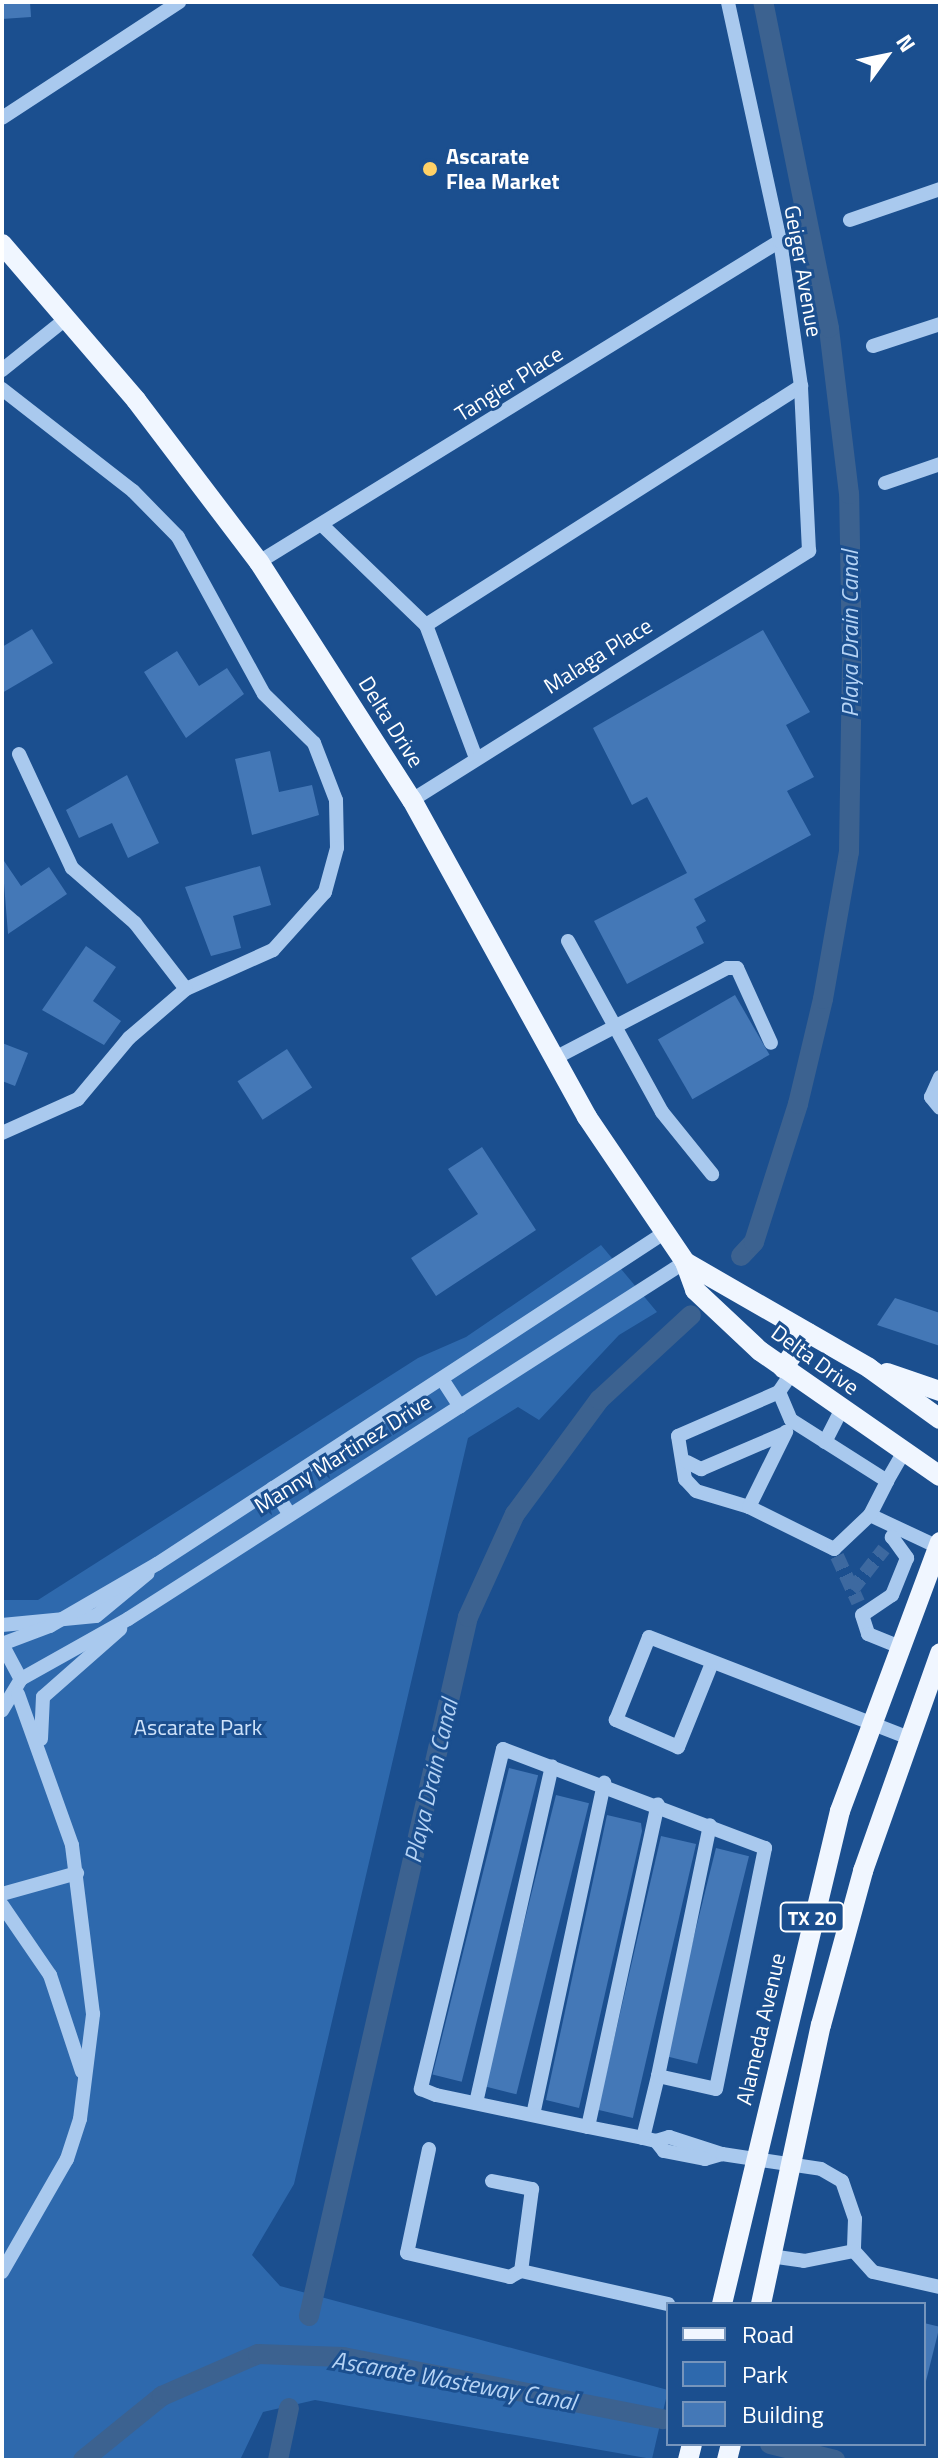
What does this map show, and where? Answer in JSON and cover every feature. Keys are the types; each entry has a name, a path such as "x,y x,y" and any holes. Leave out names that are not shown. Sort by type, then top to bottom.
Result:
{"main road":[{"name":"Delta Drive","path":"2,244 67,318 259,562 412,800 555,1058 685,1262 695,1290 787,1371 940,1476"},
{"name":"Delta Drive","path":"685,1262 869,1368 940,1419"},
{"path":"787,1371 808,1333"},
{"path":"869,1368 940,1391"},
{"name":"Alameda Avenue","path":"722,2302 840,1811 898,1646 939,1545"},
{"name":"TX 20","path":"761,2302 788,2167 863,1871 907,1737 938,1662"}],"street":[{"path":"2,118 179,2"},
{"name":"Geiger Avenue","path":"728,2 780,241 801,386 809,551"},
{"path":"850,220 940,189"},
{"name":"Tangier Place","path":"259,562 780,241"},
{"path":"2,370 67,318"},
{"path":"873,346 940,324"},
{"path":"426,625 801,386"},
{"path":"2,389 133,491 178,537 264,694 314,743 336,800 337,848 325,892 273,950 186,989 129,1038 78,1099 2,1133"},
{"path":"885,483 940,464"},
{"path":"322,525 426,625 476,758"},
{"name":"Malaga Place","path":"412,800 809,551"},
{"path":"19,754 72,868 135,923 186,989"},
{"path":"568,941 662,1112 712,1174"},
{"path":"555,1058 737,968 771,1043"},
{"path":"940,1077 931,1097 940,1108"},
{"name":"Manny Martinez Drive","path":"2,1644 50,1626 157,1564 664,1233"},
{"name":"Manny Martinez Drive","path":"2,1711 20,1686 685,1262"},
{"path":"749,1507 788,1426 779,1392 787,1371"},
{"path":"442,1379 460,1407"},
{"path":"779,1392 678,1436 687,1462 685,1479 696,1491 749,1507 835,1552 870,1515 904,1451"},
{"path":"825,1442 842,1409"},
{"path":"687,1462 701,1469 788,1426 825,1442 887,1481"},
{"path":"273,1488 289,1514"},
{"path":"870,1515 907,1558 892,1595 860,1608 868,1634 898,1646"},
{"path":"891,1538 939,1545"},
{"path":"45,1759 43,1697 128,1619"},
{"path":"2,1625 50,1626"},
{"path":"712,1663 678,1747 616,1720 649,1637 907,1737"},
{"path":"2,1644 17,1659 20,1686 45,1759 77,1873 93,2014 85,2081 67,2159 2,2272"},
{"path":"658,2076 716,2089 765,1848 604,1783 503,1749 421,2089 649,2140 664,2151 705,2159 722,2154 788,2167 821,2169 842,2181 855,2219 854,2251 873,2272 940,2287"},
{"path":"476,2103 552,1766"},
{"path":"533,2115 604,1783"},
{"path":"588,2127 658,1804"},
{"path":"649,2140 658,2076 710,1825"},
{"path":"2,1894 77,1873"},
{"path":"2,1905 50,1975 85,2081"},
{"path":"429,2149 407,2253 510,2277 521,2271 666,2304"},
{"path":"492,2181 532,2189 521,2271"},
{"path":"770,2256 804,2261 854,2251"}],"green space":[{"name":"Ascarate Park","path":"601,1245 657,1312 619,1335 539,1420 518,1407 468,1438 294,2184 252,2255 280,2286 666,2389 652,2459 315,2400 263,2412 240,2460 2,2460 2,1600 38,1600 418,1358 466,1337"}],"building":[{"path":"2,2 30,2 31,17 2,19"},
{"path":"32,629 53,663 2,693 2,647"},
{"path":"763,630 810,712 786,725 814,777 787,791 811,835 694,899 706,921 696,927 704,943 627,984 594,921 687,873 647,797 632,805 593,728"},
{"path":"177,651 199,686 227,668 244,694 186,738 144,672"},
{"path":"270,751 279,792 312,785 319,815 252,835 235,759"},
{"path":"127,775 159,843 128,858 112,823 79,838 66,810"},
{"path":"2,858 21,886 49,867 67,894 8,934"},
{"path":"260,866 271,905 233,916 241,948 211,956 185,887"},
{"path":"86,946 116,967 93,1001 121,1021 104,1045 42,1010"},
{"path":"735,995 770,1055 692,1099 658,1040"},
{"path":"2,1043 28,1053 15,1086 2,1081"},
{"path":"287,1049 312,1088 263,1120 238,1081"},
{"path":"482,1147 536,1230 436,1296 411,1258 478,1214 448,1169"},
{"path":"895,1298 940,1313 940,1346 877,1325"},
{"path":"509,1768 538,1775 462,2082 433,2075"},
{"path":"556,1795 589,1803 516,2094 483,2086"},
{"path":"607,1815 641,1823 642,1831 579,2108 546,2100"},
{"path":"661,1836 696,1844 633,2118 598,2110"},
{"path":"716,1848 749,1856 697,2064 664,2056"},
{"path":"926,2323 940,2327 926,2381"}],"waterway":[{"name":"Playa Drain Canal","path":"741,1256 754,1242 798,1104 823,999 849,852 852,659 849,494 829,328 763,2"},
{"name":"Playa Drain Canal","path":"309,2316 468,1617 515,1514 599,1400 691,1315"},
{"name":"Ascarate Wasteway Canal","path":"83,2460 162,2396 258,2354 343,2357 663,2419"},
{"name":"Playa Drain Canal","path":"278,2460 289,2408"},
{"name":"Ascarate Wasteway Canal","path":"778,2446 835,2460"}],"tunnel":[{"path":"852,1590 884,1549"},
{"path":"837,1556 858,1602"}],"place":[{"name":"Ascarate Flea Market","path":"430,169"}]}
